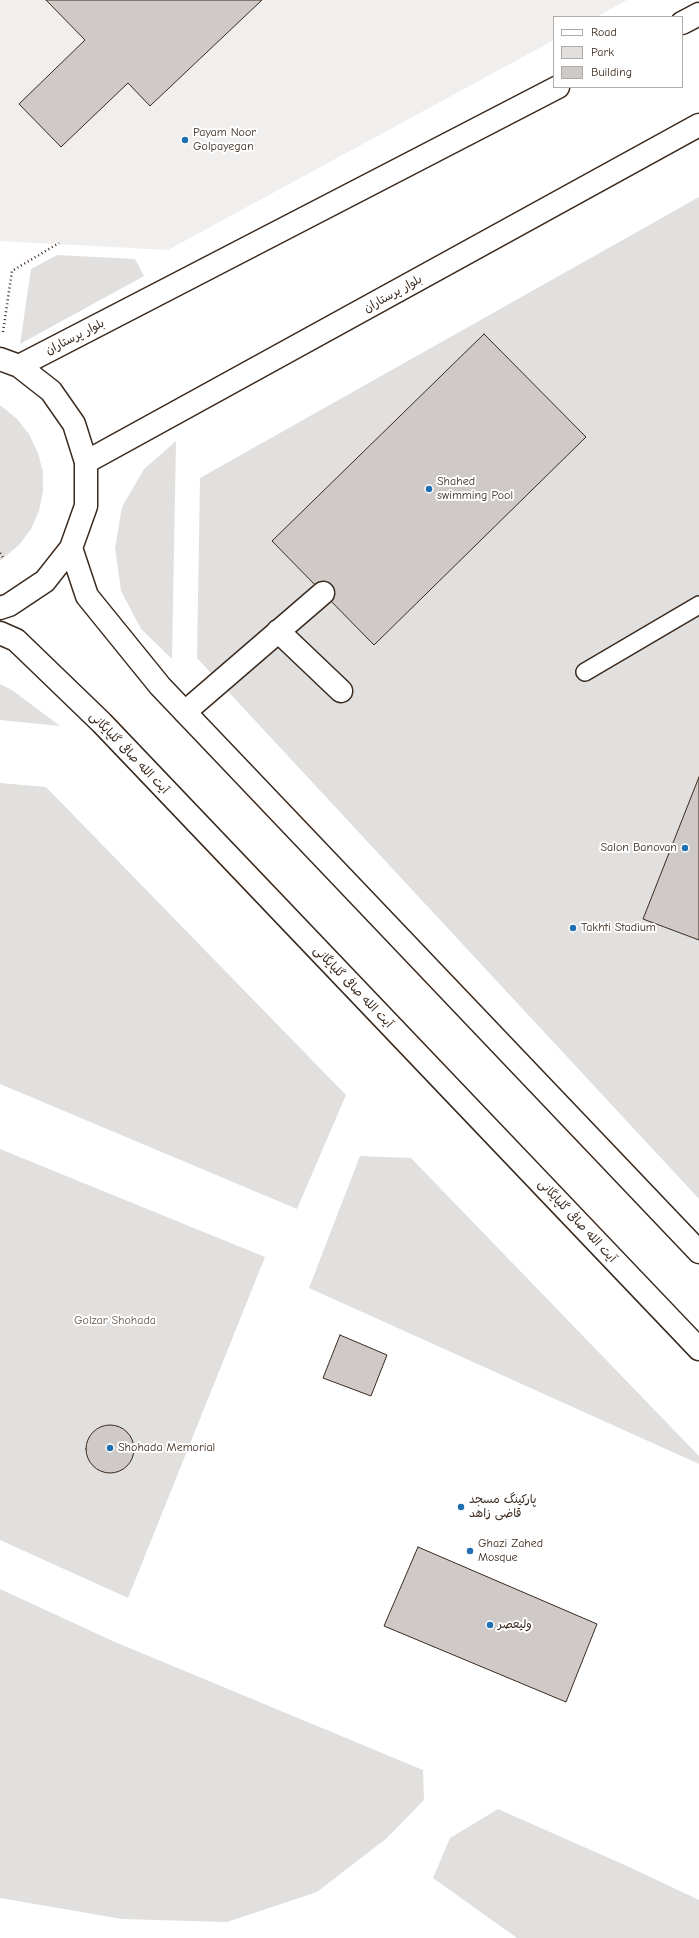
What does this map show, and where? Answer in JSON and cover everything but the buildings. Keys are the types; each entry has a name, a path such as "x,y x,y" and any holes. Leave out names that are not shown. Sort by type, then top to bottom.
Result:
{"main road":[{"path":"683,22 699,14"},
{"name":"بلوار پرستاران","path":"10,362 556,88"},
{"name":"بلوار پرستاران","path":"86,462 699,125"},
{"path":"0,608 9,605 45,581 71,548 86,506 86,462 74,424 51,391 10,362"},
{"path":"71,548 87,596 160,686 699,1252"},
{"path":"185,712 323,593"},
{"path":"278,631 341,691"},
{"name":"آیت الله صافی گلپایگانی","path":"0,633 16,640 102,723 699,1349"}],"lane":[{"path":"585,672 699,605"}],"path":[{"path":"2,333 12,271 59,244"},
{"path":"0,553 4,559"}],"shaded area":[{"name":"Payam Noor Golpayegan","path":"0,0 627,0 598,16 553,16 553,41 168,250 0,241"}],"green space":[{"name":"Takhti Stadium","path":"699,197 699,1199 197,658 200,478"},
{"path":"57,255 135,259 144,276 20,344 31,269"},
{"path":"0,405 17,419 29,434 38,453 43,472 43,492 39,511 31,529 19,545 0,561"},
{"path":"176,441 172,659 141,629 121,591 115,548 122,507 144,469"},
{"path":"0,684 12,690 60,726 0,720"},
{"path":"0,783 46,787 346,1095 297,1209 0,1084"},
{"name":"Golzar Shohada","path":"0,1149 265,1257 128,1598 0,1540"},
{"path":"360,1156 411,1158 699,1456 699,1464 309,1288"},
{"path":"0,1589 115,1642 423,1770 424,1800 387,1838 317,1892 227,1922 122,1919 0,1898"},
{"path":"498,1809 627,1866 699,1900 699,1938 517,1938 433,1878 450,1838"}],"place":[{"name":"Payam Noor Golpayegan","path":"185,140"},
{"name":"Shahed swimming Pool","path":"429,489"},
{"name":"Salon Banovan","path":"685,848"},
{"name":"Takhti Stadium","path":"573,928"},
{"name":"Shohada Memorial","path":"110,1448"},
{"name":"پارکینگ مسجد قاضی زاهد","path":"461,1507"},
{"name":"Ghazi Zahed Mosque","path":"470,1551"},
{"name":"ولیعصر","path":"490,1625"}]}
